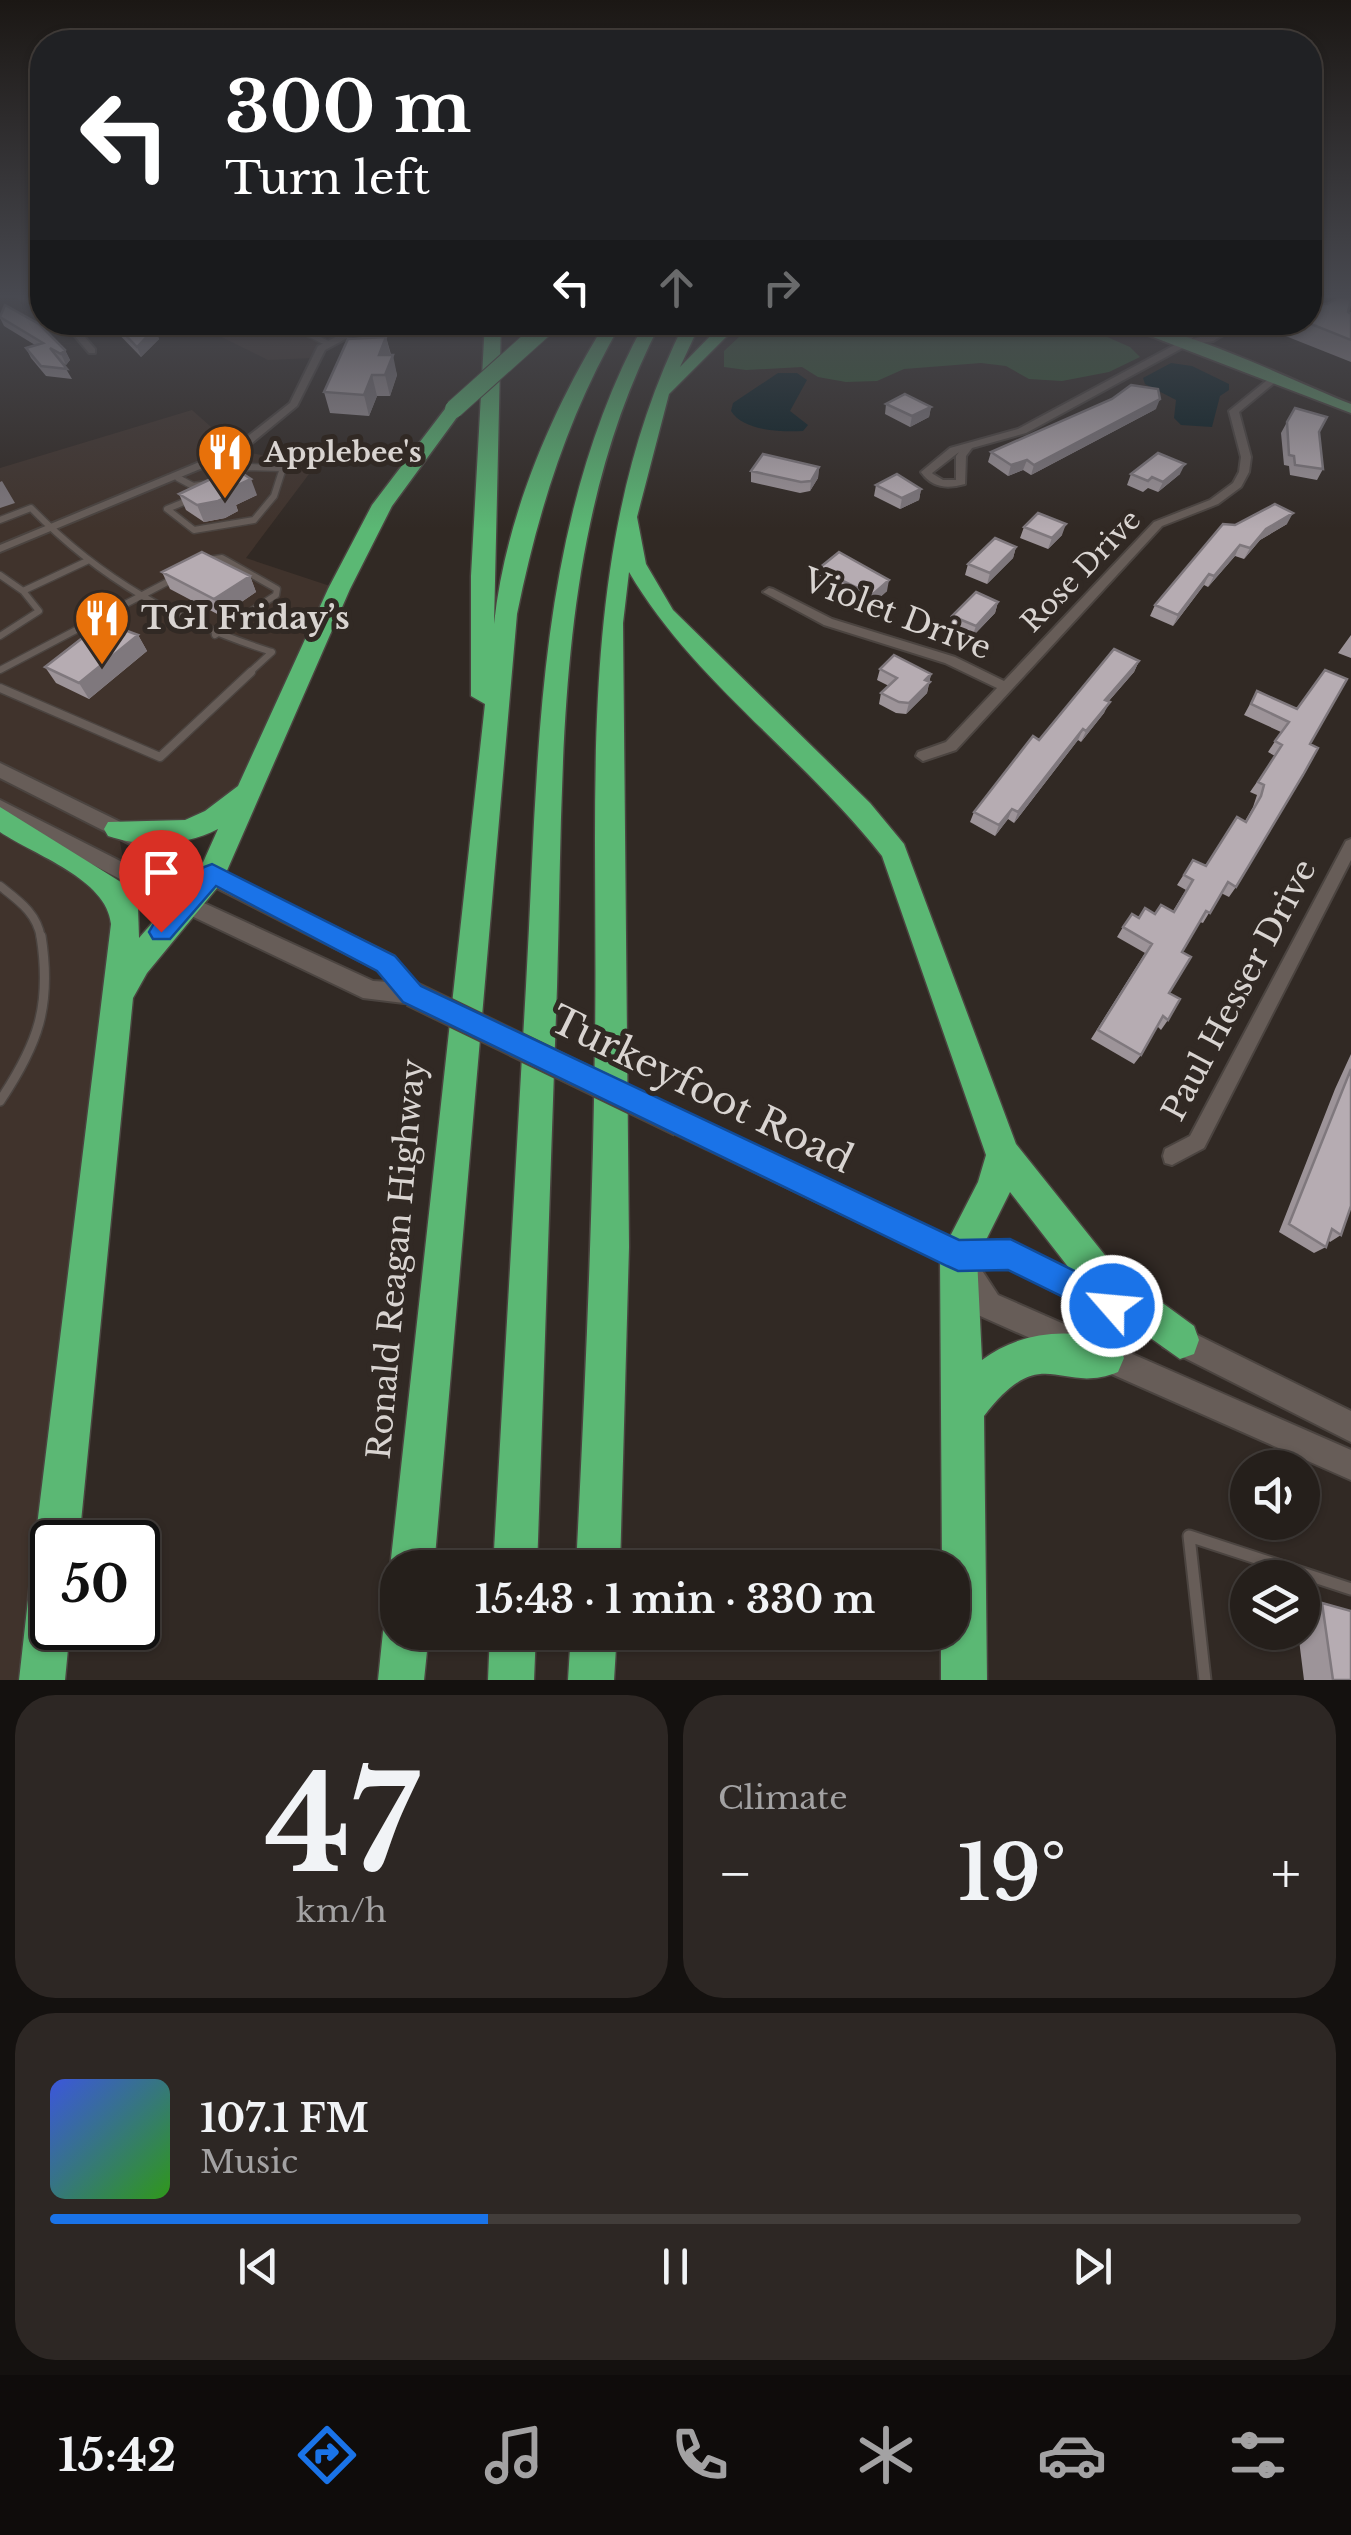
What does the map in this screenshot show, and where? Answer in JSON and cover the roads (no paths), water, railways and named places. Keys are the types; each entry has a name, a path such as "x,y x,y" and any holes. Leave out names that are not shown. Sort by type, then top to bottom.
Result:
{"highway":[{"path":"485,814 482,576 491,372"},
{"path":"116,1012 134,966 212,874 382,505 454,408 494,372"},
{"name":"Ronald Reagan Highway","path":"414,1550 506,614 529,514 566,411 587,372"},
{"path":"516,1550 556,660 568,558 594,454 628,372"},
{"path":"599,1550 611,1247 612,623 626,510 658,402 671,372"},
{"path":"658,402 686,372"},
{"path":"626,510 635,564 665,614 861,810 894,852 1003,1155 1103,1282 1180,1340"},
{"path":"118,829 158,836 204,826 238,799 258,769"},
{"path":"0,817 21,836 109,886 124,903 126,924 59,1520"},
{"path":"964,1680 964,1410 958,1256 994,1188 1003,1155"},
{"path":"964,1410 988,1377 1016,1357 1044,1350 1104,1358"},
{"path":"42,1680 45,1650"},
{"path":"401,1680 404,1650"},
{"path":"510,1680 511,1650"},
{"path":"591,1680 593,1650"}],"main road":[{"path":"1258,372 1351,409"},
{"name":"Turkeyfoot Road","path":"0,770 386,963 412,994"},
{"name":"Turkeyfoot Road","path":"0,807 186,904 371,991 412,994 958,1256 1010,1255 1351,1427"},
{"path":"958,1256 988,1304 1351,1465"}],"street":[{"path":"0,548 178,478 237,450 268,429 294,404 310,372"},
{"path":"967,448 961,456 961,482 948,484 930,479 926,472 930,465 954,450 1022,431 1131,372"},
{"name":"Rose Drive","path":"924,756 951,746 1158,524 1200,509 1231,490 1245,468 1246,454 1234,411 1274,379"},
{"name":"Violet Drive","path":"769,592 828,622 950,660 1006,687"},
{"name":"Paul Hesser Drive","path":"1172,1156 1197,1142 1351,845"}],"lane":[{"path":"193,486 189,500 167,510 194,530 209,529 254,520 274,496 283,468 248,467 230,475"},
{"path":"178,478 193,486 212,483"},
{"path":"0,520 31,508 87,561 139,599 179,622 272,652 160,757 0,688"},
{"path":"205,560 222,558 278,589 276,595 215,636"},
{"path":"24,591 87,561"},
{"path":"0,670 189,570"},
{"path":"0,575 24,591 39,612 0,636"},
{"path":"0,886 28,908 39,925 46,973 33,1051 0,1100"},
{"path":"1205,1680 1189,1536 1351,1588"}],"water":[{"path":"1153,372 1205,372 1229,384 1229,390 1220,396 1212,427 1181,425 1174,418 1176,400 1145,384 1143,378"},
{"path":"778,373 797,373 807,380 790,411 808,425 803,431 753,426 731,411 733,403"}],"place":[{"name":"Applebee's","path":"225,501"},
{"name":"TGI Friday’s","path":"102,667"}]}
